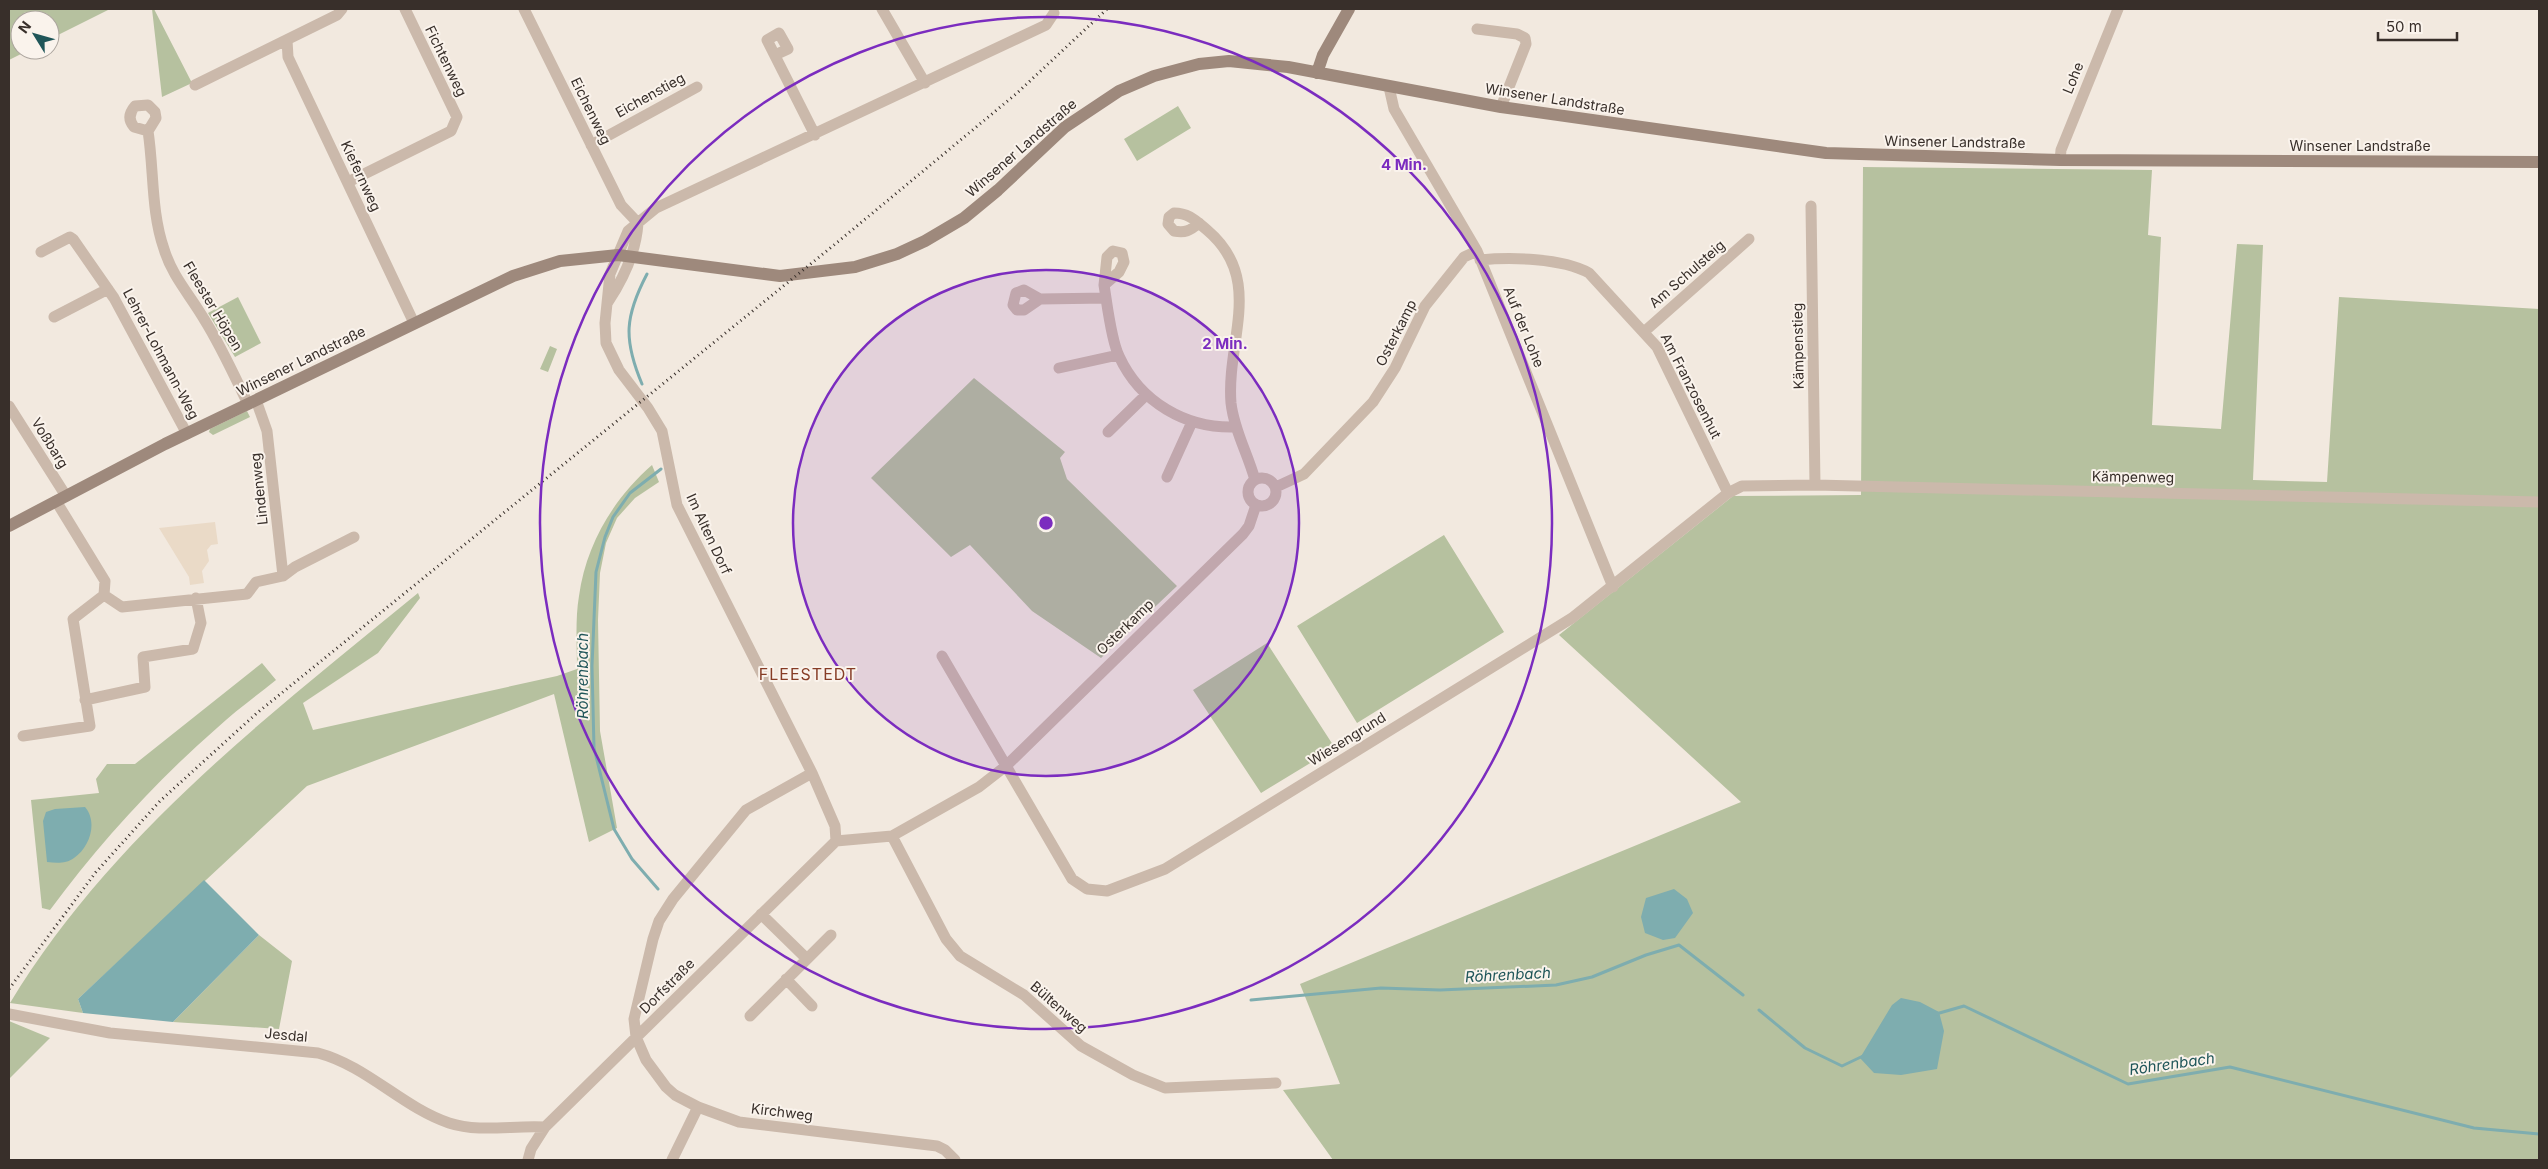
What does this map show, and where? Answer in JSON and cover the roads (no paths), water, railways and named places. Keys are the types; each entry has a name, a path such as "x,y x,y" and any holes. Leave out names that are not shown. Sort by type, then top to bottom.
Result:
{"street":[{"path":"195,85 337,15 342,9"},
{"name":"Fichtenweg","path":"348,182 451,131 456,117 405,9"},
{"name":"Eichenweg","path":"524,9 621,205 638,223"},
{"path":"882,9 925,83"},
{"path":"1317,72 1323,55 1349,9"},
{"name":"Lohe","path":"2060,160 2061,150 2118,9"},
{"path":"618,255 628,231 656,208 1046,25 1054,13"},
{"path":"1477,28 1517,34 1525,38 1526,44 1501,107"},
{"name":"Kiefernweg","path":"287,40 288,57 414,323"},
{"path":"775,55 815,135"},
{"name":"Winsener Landstraße","path":"9,526 252,402 512,276 540,266 576,258 618,255 780,276 854,267 897,254 925,241 964,218 998,190 1065,127 1084,113 1119,91 1154,76 1199,64 1229,60 1317,72 1501,107 1826,153 2060,160 2539,162"},
{"name":"Eichenstieg","path":"591,144 697,87"},
{"name":"Auf der Lohe","path":"1389,87 1394,109 1478,255 1613,587"},
{"name":"Fleester Höpen","path":"148,131 156,214 161,242 178,282 204,317 252,402"},
{"name":"Kämpenstieg","path":"1811,206 1815,484"},
{"path":"631,256 638,223"},
{"path":"1199,223 1220,241 1231,257 1238,274 1240,309 1231,403 1236,427 1255,480"},
{"name":"Lehrer-Lohmann-Weg","path":"41,252 70,237 108,289 187,434"},
{"name":"Am Schulsteig","path":"1645,331 1749,239"},
{"name":"Im Alten Dorf","path":"618,255 610,274 605,335 608,350 619,370 662,430 677,505 812,772 835,826 836,841"},
{"name":"Am Franzosenhut","path":"1478,255 1576,266 1589,273 1645,331 1657,347 1728,493"},
{"name":"Osterkamp","path":"1276,487 1304,474 1373,402 1396,368 1425,306 1464,257 1478,255"},
{"name":"Im Alten Dorf","path":"608,303 631,256"},
{"path":"1104,285 1118,355 1146,395 1165,410 1192,422 1216,428 1236,427"},
{"name":"Lehrer-Lohmann-Weg","path":"54,317 108,289"},
{"path":"1040,299 1106,298"},
{"path":"1059,368 1118,355"},
{"path":"1108,432 1146,395"},
{"name":"Lindenweg","path":"252,402 267,431 283,576"},
{"name":"Voßbarg","path":"9,406 105,580 104,595"},
{"path":"1168,477 1192,422"},
{"path":"1267,479 1276,487 1276,496 1272,503 1264,506 1256,505 1251,501 1248,489 1255,480 1267,479"},
{"name":"Kämpenweg","path":"1728,493 1742,486 1815,484 2539,502"},
{"name":"Wiesengrund","path":"1006,766 1072,879 1087,889 1107,891 1165,869 1572,618 1728,493"},
{"name":"Osterkamp","path":"836,841 892,836 979,786 1006,766 1244,534 1249,526 1256,505"},
{"path":"23,736 90,726 73,620 104,595 122,606 247,594 256,582 283,576 295,567 354,537"},
{"path":"85,700 145,687 143,657 193,650 201,623 196,598"},
{"path":"942,656 1006,766"},
{"path":"636,1037 634,1019 653,939 659,921 673,899 746,810 812,772"},
{"name":"Bültenweg","path":"892,836 946,939 960,956 1024,995 1081,1046 1133,1076 1165,1088 1276,1083"},
{"name":"Dorfstraße","path":"528,1160 531,1149 545,1127 836,841"},
{"path":"761,914 807,959"},
{"path":"750,1016 831,934"},
{"path":"786,980 812,1006"},
{"name":"Jesdal","path":"9,1014 110,1033 318,1053 350,1065 426,1112 449,1123 472,1129 525,1126 545,1127"},
{"name":"Kirchweg","path":"636,1037 646,1060 666,1087 675,1095 698,1107 739,1122 937,1146 945,1150 955,1160"},
{"path":"672,1160 698,1107"}],"water":[{"path":"85,807 89,813 91,827 88,841 84,848 68,861 47,862 43,821 46,812 55,809"},
{"path":"204,880 259,935 173,1022 83,1013 78,999"},
{"path":"1674,889 1687,899 1693,913 1675,938 1663,940 1645,933 1641,917 1646,898"},
{"path":"1901,998 1920,1002 1939,1012 1944,1031 1937,1069 1901,1075 1874,1073 1860,1058 1892,1005"}],"waterway":[{"name":"Röhrenbach","path":"642,384 632,354 629,328 634,303 647,274"},
{"name":"Röhrenbach","path":"658,889 632,859 614,829 594,748 592,666 596,572 605,537 613,517 630,493 661,469"},
{"name":"Röhrenbach","path":"1251,1000 1381,988 1440,990 1556,985 1592,977 1646,955 1679,945 1743,995"},
{"name":"Röhrenbach","path":"1936,1014 1964,1006 2128,1084 2230,1067 2474,1128 2539,1134"},
{"name":"Röhrenbach","path":"1759,1010 1805,1048 1842,1066 1863,1056"}],"railway":[{"path":"9,989 96,872 160,801 257,713 834,245 1016,94 1107,9"}],"district":[{"name":"FLEESTEDT","path":"808,674"}]}
